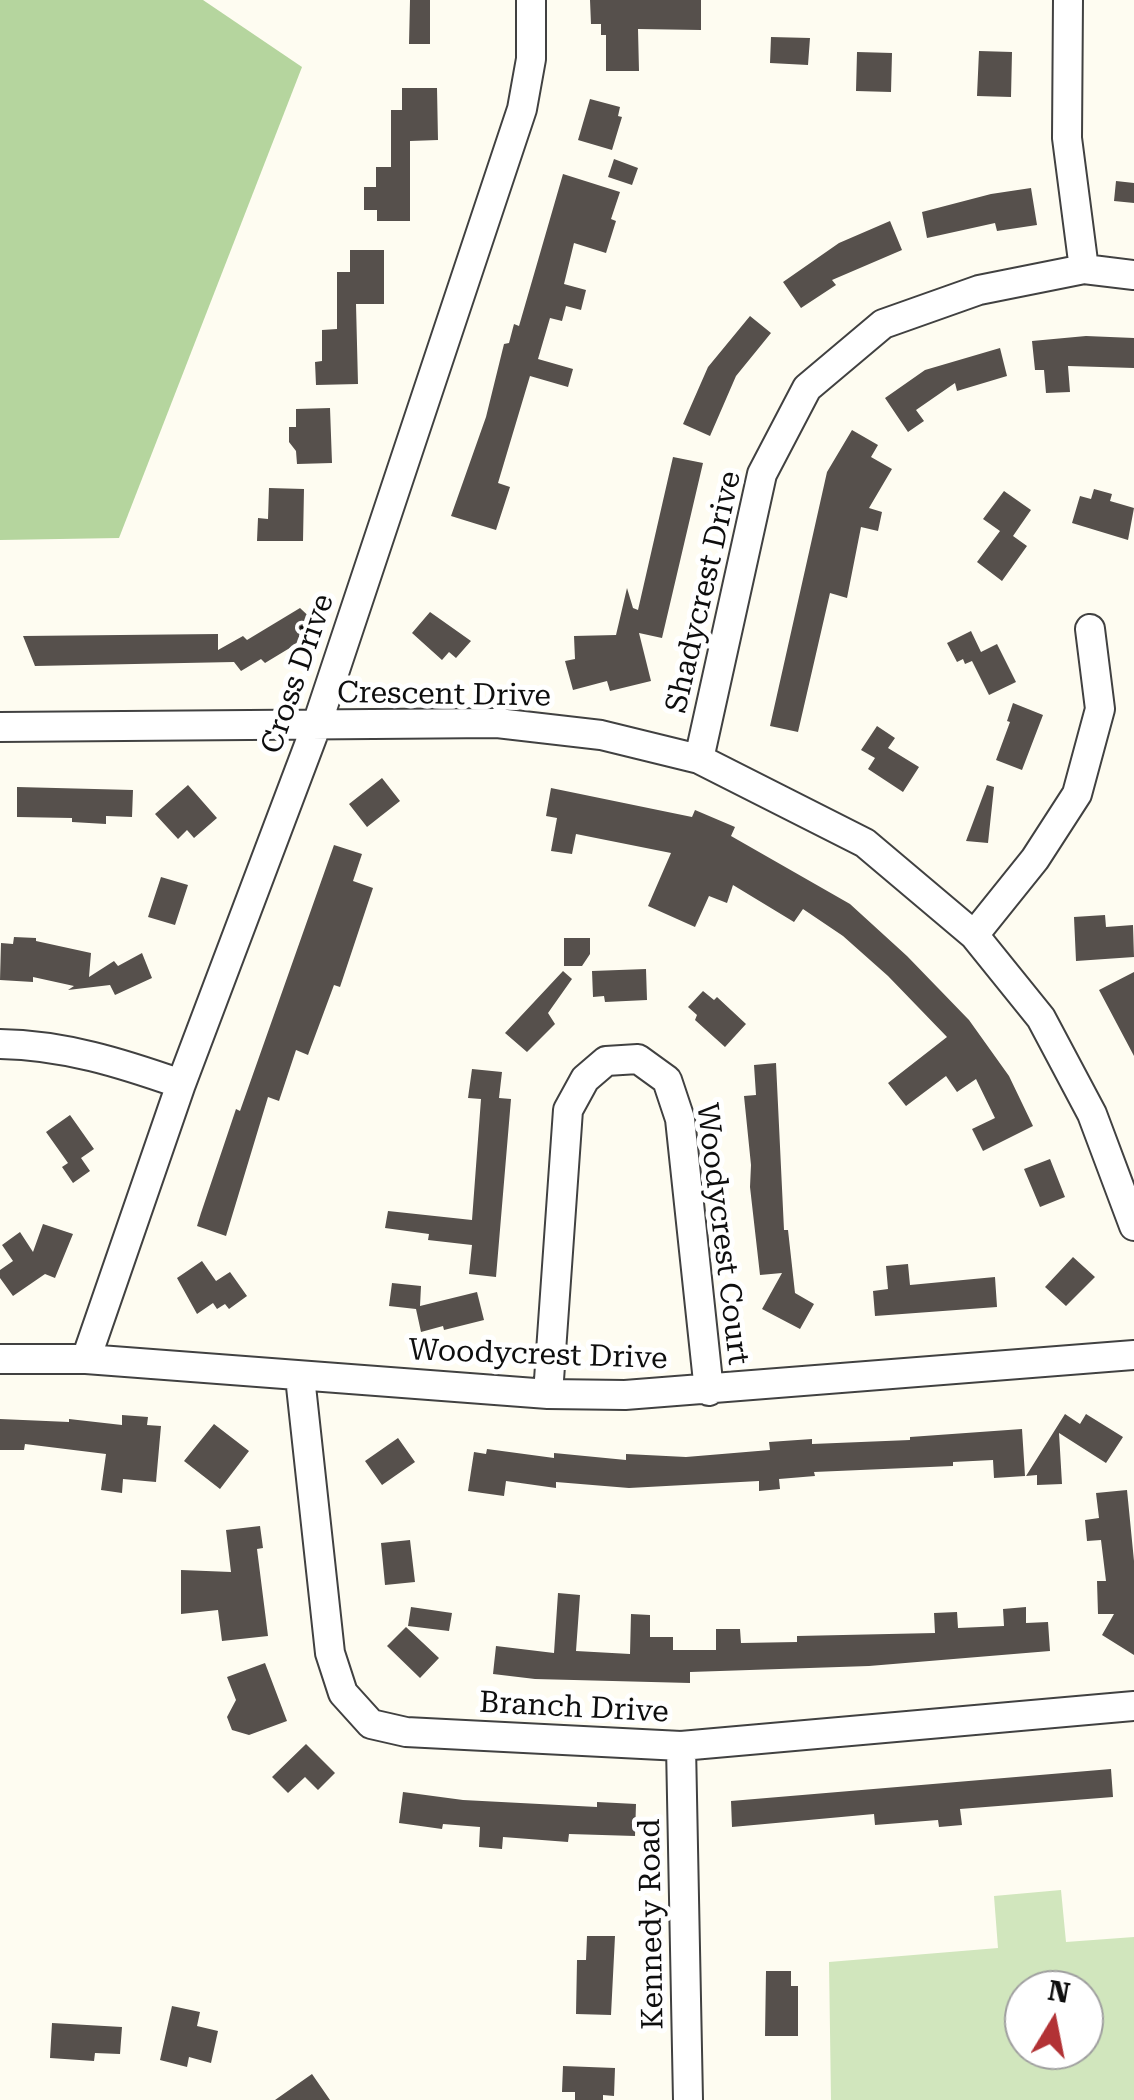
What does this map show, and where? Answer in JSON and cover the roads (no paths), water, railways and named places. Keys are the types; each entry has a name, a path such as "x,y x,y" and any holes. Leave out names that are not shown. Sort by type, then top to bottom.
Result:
{"street":[{"name":"Cross Drive","path":"86,1359 181,1084 317,724 522,108 532,59 530,0"},
{"path":"1068,0 1067,138 1084,269"},
{"name":"Shadycrest Drive","path":"699,758 762,474 807,388 884,324 979,290 1084,269 1134,275"},
{"path":"974,935 1035,859 1077,794 1100,709 1090,628"},
{"name":"Crescent Drive","path":"0,727 497,722 601,735 699,758 864,843 974,935 1041,1018 1092,1114 1134,1226"},
{"path":"0,1044 36,1044 107,1058 181,1084"},
{"name":"Woodycrest Court","path":"548,1394 568,1110 585,1079 606,1062 638,1060 667,1080 680,1119 709,1391"},
{"name":"Woodycrest Drive","path":"0,1359 86,1359 548,1394 709,1391 1134,1355"},
{"name":"Branch Drive","path":"300,1377 330,1652 343,1692 371,1724 406,1732 681,1746 1134,1706"},
{"name":"Kennedy Road","path":"681,1746 688,2100"}]}
